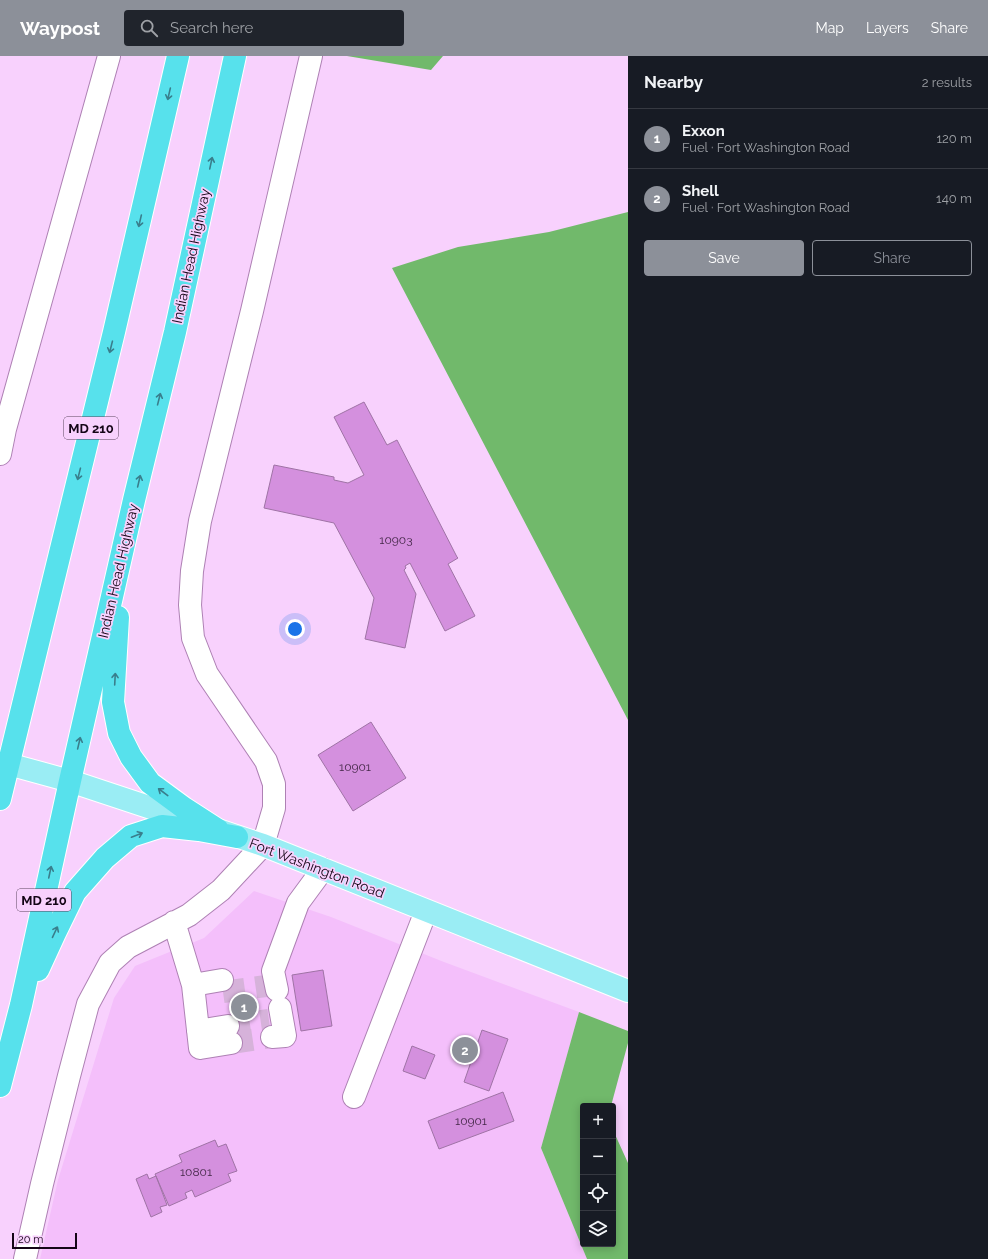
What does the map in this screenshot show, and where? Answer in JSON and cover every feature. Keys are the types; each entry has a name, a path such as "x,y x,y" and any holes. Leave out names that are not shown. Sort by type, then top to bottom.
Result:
{"highway":[{"name":"MD 210","path":"0,799 4,763 114,332 178,56"},
{"name":"Indian Head Highway","path":"0,1086 17,1019 136,493 175,332 235,56"},
{"path":"121,560 113,702 119,733 131,757 150,782 184,808 228,834"},
{"path":"17,1019 75,892 104,858 132,836 162,826 228,834"}],"main road":[{"name":"Fort Washington Road","path":"4,763 70,781 263,845 628,990"}],"street":[{"path":"0,454 6,398 109,56"},
{"path":"25,1259 88,1004 110,963 128,947 189,915 221,890 263,845 274,808 274,784 266,761 207,674 193,638 190,605 192,571 200,521 252,311 311,56"},
{"path":"273,998 298,903 323,869"},
{"path":"354,1097 426,910"},
{"path":"174,922 193,991 200,1048 229,1035"},
{"path":"193,991 223,986"}],"shaded area":[{"path":"254,891 331,917 444,962 579,1012 541,1148 580,1242 580,1247 582,1247 587,1259 40,1259 58,1180 114,998 135,966 204,938"}],"green space":[{"path":"347,56 443,56 431,70"},
{"path":"628,212 628,720 392,268 458,247 549,232"},
{"path":"579,1012 628,1031 628,1043 612,1103 580,1103 580,1242 541,1148"},
{"path":"616,1137 628,1163 628,1259 587,1259 582,1247 616,1247"}],"building":[{"path":"364,402 387,445 397,440 458,558 448,564 475,616 445,631 410,563 405,566 406,568 404,570 416,594 405,648 365,639 374,598 334,523 264,508 274,465 334,477 334,480 348,483 364,475 334,417"},
{"path":"371,722 406,778 353,811 318,755"},
{"path":"323,970 332,1026 301,1031 292,975"},
{"path":"482,1030 508,1039 489,1091 464,1082"},
{"path":"412,1046 435,1055 425,1079 403,1071"},
{"path":"503,1092 514,1121 439,1149 428,1121"},
{"path":"215,1140 218,1147 226,1144 237,1171 228,1174 231,1181 195,1197 192,1190 185,1193 187,1198 169,1206 155,1174 182,1162 179,1155"},
{"path":"147,1174 149,1179 156,1176 167,1205 160,1207 162,1212 151,1217 136,1179"}],"tunnel":[{"path":"223,992 266,986"},
{"path":"228,1026 269,1020"},
{"path":"231,1043 272,1037"}],"place":[{"name":"Exxon","path":"244,1007"},
{"name":"Shell","path":"465,1050"}]}
